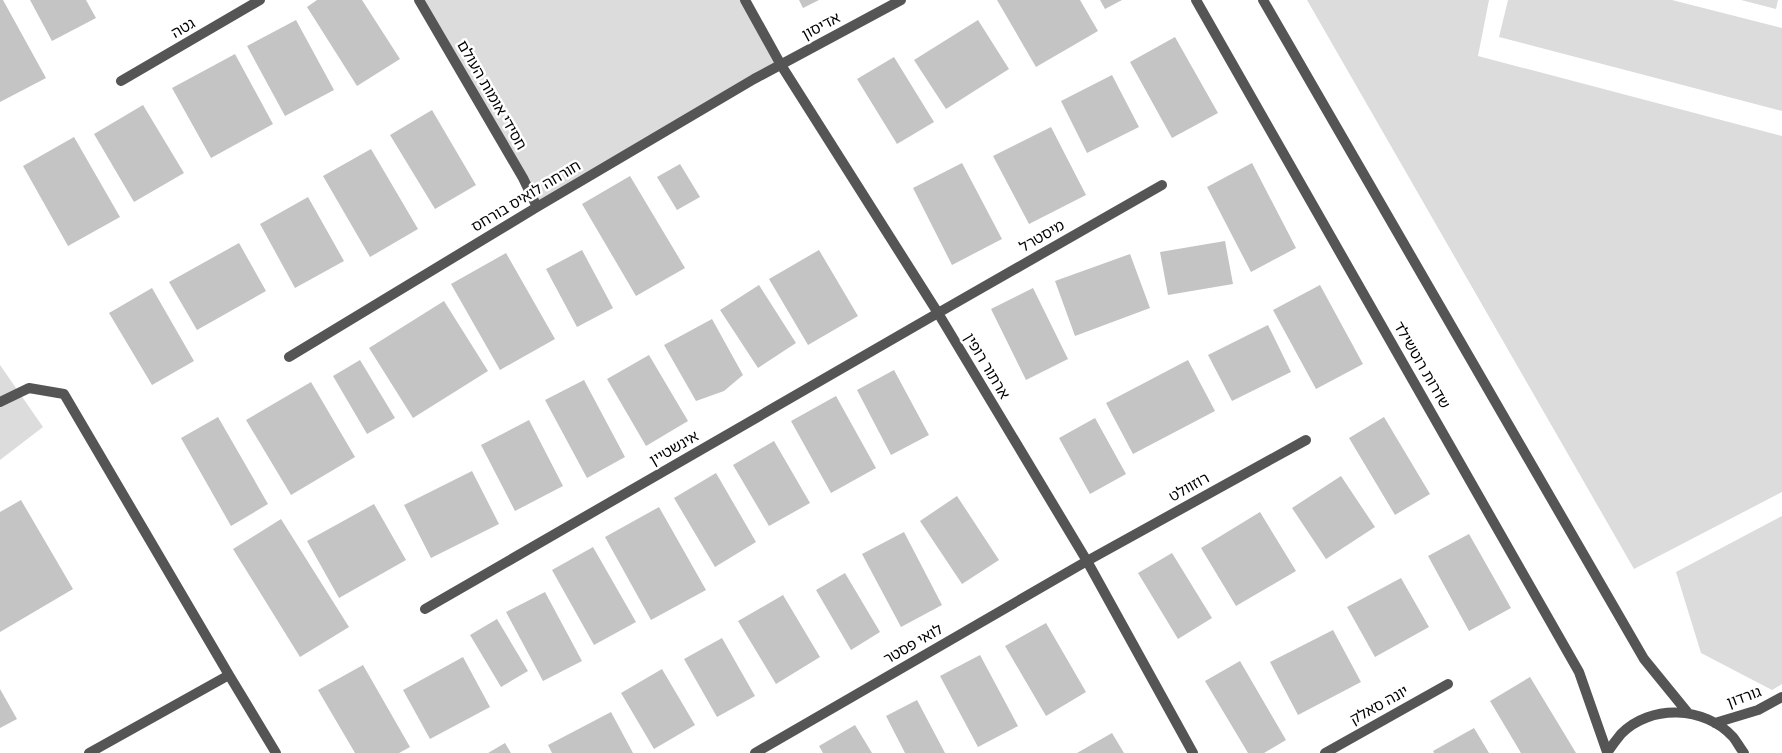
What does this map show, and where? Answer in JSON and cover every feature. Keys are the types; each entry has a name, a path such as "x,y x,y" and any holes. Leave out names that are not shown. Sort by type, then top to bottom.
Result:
{"street":[{"name":"גטה","path":"121,81 260,0"},
{"name":"חסידי אומות העולם","path":"419,0 523,178 537,207"},
{"name":"ארתור רופין","path":"745,0 781,65 938,313 1087,561 1193,753"},
{"name":"אדיסון","path":"781,65 902,0"},
{"name":"שדרות רוטשילד","path":"1196,0 1580,672 1607,753"},
{"path":"1263,0 1644,659 1688,713"},
{"name":"חורחה לואיס בורחס","path":"289,357 537,207 781,65"},
{"name":"מיסטרל","path":"938,313 1162,185"},
{"name":"אינשטיין","path":"425,609 938,313"},
{"path":"0,402 29,388 64,394 276,753"},
{"name":"רוזוולט","path":"1087,561 1306,440"},
{"name":"לואי פסטר","path":"755,753 1087,561"},
{"path":"89,753 229,675"},
{"name":"יונה סאלק","path":"1325,753 1448,684"},
{"name":"גורדון","path":"1714,722 1758,710 1782,697"},
{"path":"1607,753 1622,733 1641,720 1664,713 1688,713 1714,722 1732,736 1744,753"}],"shaded area":[{"path":"419,0 744,0 781,65 537,207"},
{"path":"1307,0 1489,0 1478,56 1782,136 1782,492 1634,569"},
{"path":"1508,0 1672,0 1782,28 1782,111 1499,37"},
{"path":"1741,0 1778,0 1776,9"},
{"path":"0,365 43,427 0,460"},
{"path":"1782,516 1782,684 1772,690 1701,653 1676,572"}],"building":[{"path":"0,0 3,0 46,78 0,102"},
{"path":"30,0 86,0 96,18 52,41"},
{"path":"317,0 362,0 400,59 357,86 307,7"},
{"path":"799,0 819,0 803,8"},
{"path":"997,0 1080,0 1098,31 1036,67"},
{"path":"1100,0 1122,0 1105,9"},
{"path":"296,20 334,90 285,116 247,46"},
{"path":"978,20 1009,69 946,109 914,60"},
{"path":"1175,37 1218,113 1172,138 1130,62"},
{"path":"235,54 273,124 211,158 172,88"},
{"path":"894,57 934,122 897,144 857,79"},
{"path":"1112,75 1139,127 1087,153 1061,101"},
{"path":"143,105 184,173 134,202 94,134"},
{"path":"432,110 476,185 435,209 390,135"},
{"path":"1051,127 1086,195 1029,224 993,156"},
{"path":"74,137 120,217 68,246 23,166"},
{"path":"371,149 418,229 370,257 323,176"},
{"path":"962,163 1002,239 952,265 913,188"},
{"path":"1252,163 1296,248 1251,272 1207,187"},
{"path":"680,164 700,197 677,210 657,177"},
{"path":"630,176 685,268 636,296 582,204"},
{"path":"308,197 344,261 295,288 260,224"},
{"path":"1225,241 1233,284 1168,295 1160,252"},
{"path":"239,243 266,291 197,330 169,282"},
{"path":"582,250 613,308 577,327 546,269"},
{"path":"819,250 858,316 808,345 769,279"},
{"path":"506,253 555,339 500,370 451,284"},
{"path":"1130,254 1150,308 1075,336 1055,281"},
{"path":"759,285 796,343 758,368 720,310"},
{"path":"1320,285 1363,364 1316,389 1273,310"},
{"path":"152,288 194,361 152,385 109,313"},
{"path":"1033,288 1068,359 1026,380 991,309"},
{"path":"444,301 488,371 413,418 369,348"},
{"path":"712,319 743,375 724,391 696,401 664,345"},
{"path":"1268,325 1291,372 1232,401 1208,355"},
{"path":"649,355 688,421 646,446 607,379"},
{"path":"360,360 395,418 367,434 333,376"},
{"path":"1188,360 1215,411 1133,454 1106,403"},
{"path":"894,370 929,435 891,455 857,390"},
{"path":"584,380 625,457 587,478 545,400"},
{"path":"311,382 355,457 291,495 246,420"},
{"path":"836,396 876,468 831,493 791,421"},
{"path":"218,417 268,504 231,526 181,438"},
{"path":"1384,417 1430,494 1395,515 1349,438"},
{"path":"1095,418 1126,474 1090,494 1059,438"},
{"path":"529,420 563,486 515,511 481,445"},
{"path":"774,441 810,503 769,526 733,465"},
{"path":"472,471 499,524 431,558 404,505"},
{"path":"716,473 756,542 715,567 674,498"},
{"path":"1341,476 1375,527 1326,559 1292,508"},
{"path":"957,496 999,560 962,584 920,521"},
{"path":"21,500 73,589 0,632 0,512"},
{"path":"374,504 406,560 339,598 307,541"},
{"path":"659,507 706,590 651,620 605,537"},
{"path":"1260,512 1296,571 1236,606 1201,548"},
{"path":"281,519 349,627 300,657 233,549"},
{"path":"904,532 942,605 901,627 862,554"},
{"path":"1469,534 1511,608 1469,631 1428,556"},
{"path":"593,547 636,622 594,645 552,570"},
{"path":"1172,553 1212,618 1178,639 1138,573"},
{"path":"845,573 880,632 851,650 816,590"},
{"path":"1401,578 1429,627 1375,657 1347,607"},
{"path":"545,592 582,661 543,681 506,612"},
{"path":"783,595 820,657 776,684 738,621"},
{"path":"497,619 528,671 501,687 470,635"},
{"path":"1046,623 1086,692 1046,716 1005,646"},
{"path":"1333,630 1361,682 1298,715 1270,662"},
{"path":"722,638 755,696 717,717 684,659"},
{"path":"980,655 1018,726 978,747 940,676"},
{"path":"463,657 490,707 430,739 403,690"},
{"path":"1240,661 1286,740 1264,753 1248,753 1205,681"},
{"path":"363,665 410,747 399,753 355,753 318,690"},
{"path":"662,669 695,725 654,749 621,693"},
{"path":"1530,677 1576,753 1521,753 1490,701"},
{"path":"0,689 17,719 0,728"},
{"path":"917,700 945,753 905,753 886,716"},
{"path":"611,712 633,753 552,753 548,745"},
{"path":"855,725 872,753 823,753 819,746"},
{"path":"1474,728 1489,753 1434,753 1433,751"},
{"path":"1112,733 1124,753 1077,753"},
{"path":"505,743 511,753 488,753"}]}
